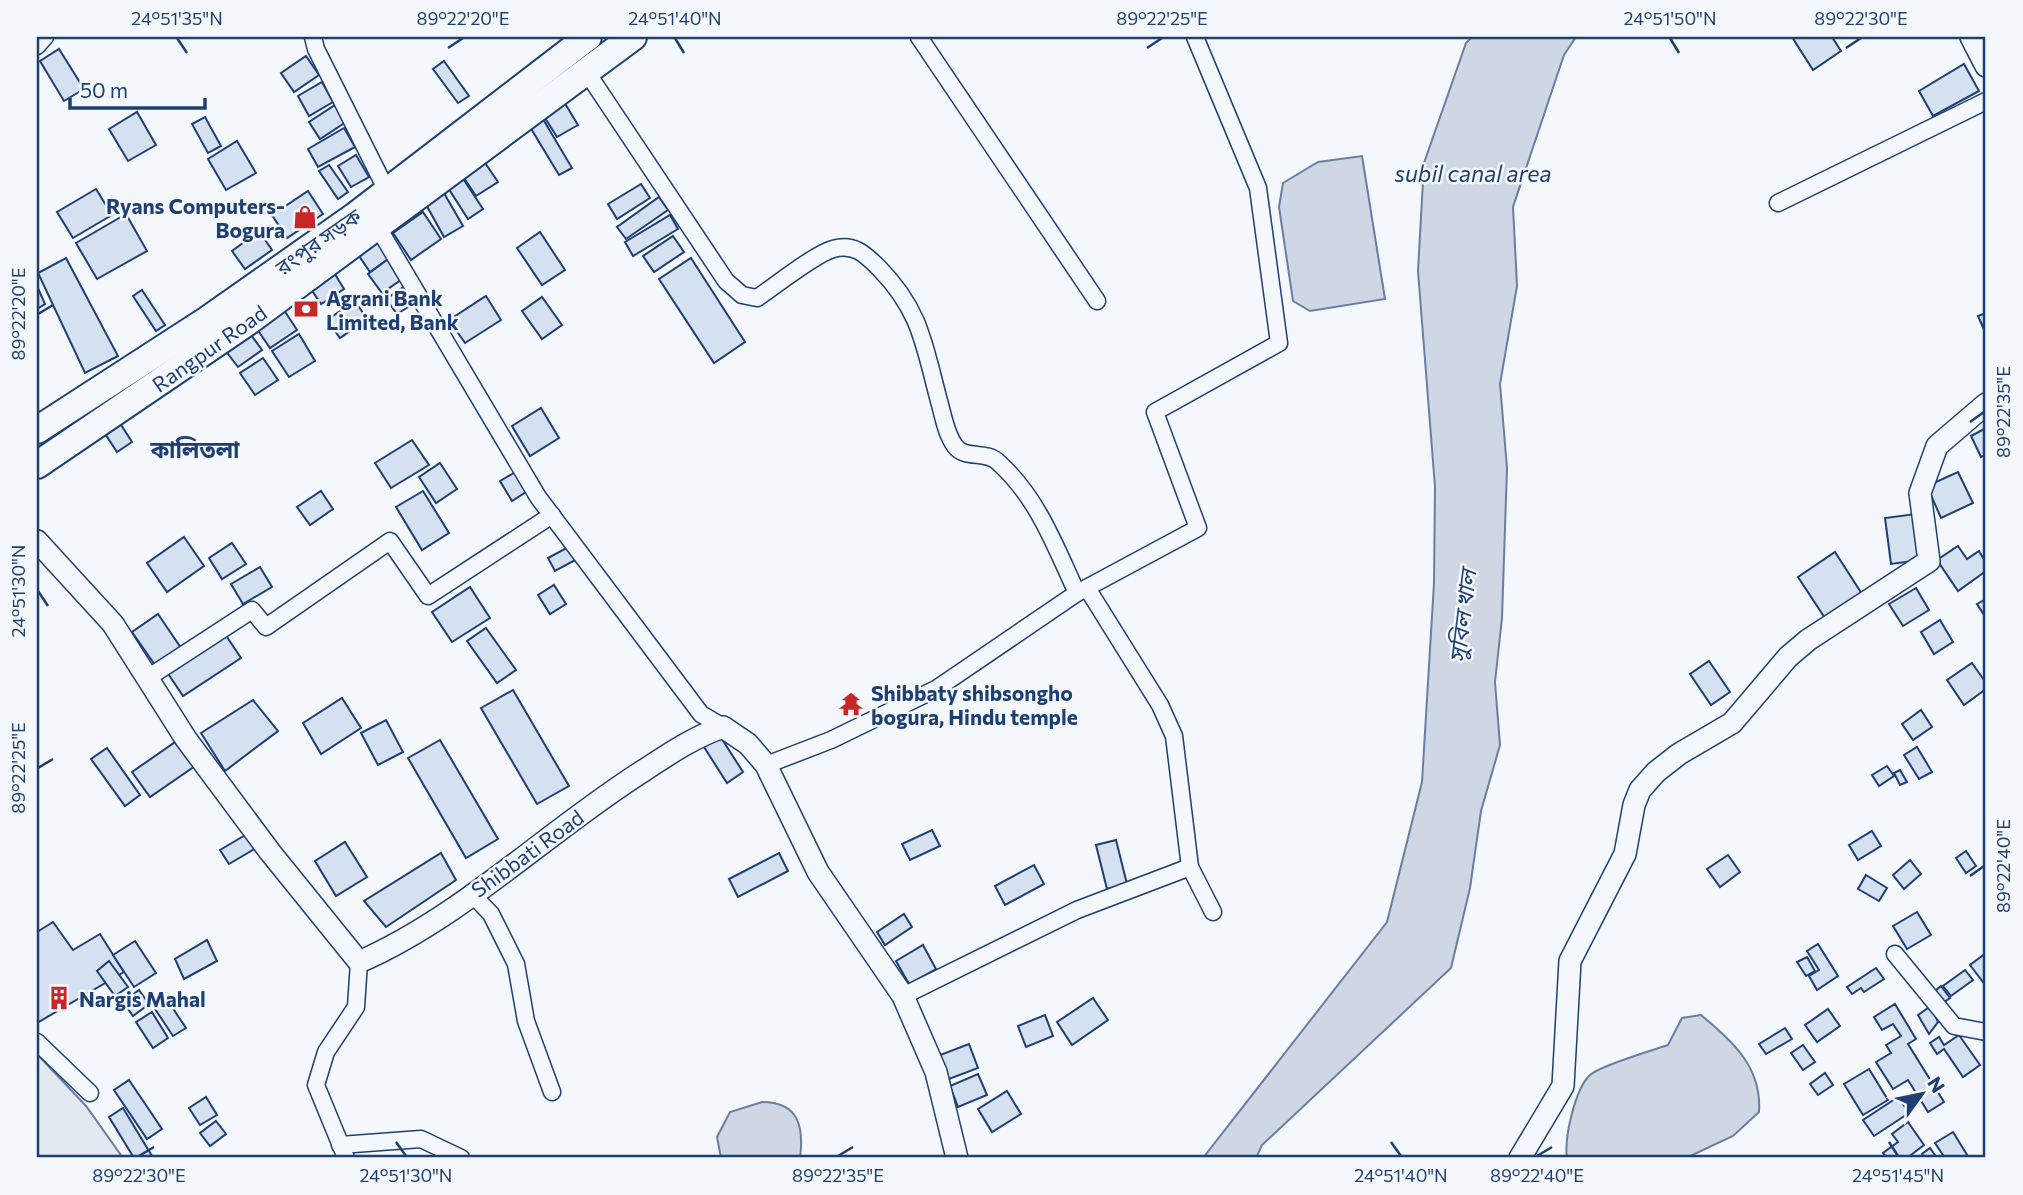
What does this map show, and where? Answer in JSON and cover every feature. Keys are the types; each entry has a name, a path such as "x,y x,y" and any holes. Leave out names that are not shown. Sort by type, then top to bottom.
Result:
{"highway":[{"name":"রংপুর সড়ক","path":"371,216 387,191 588,37"},
{"name":"রংপুর সড়ক","path":"37,430 371,216 634,37"},
{"name":"Rangpur Road","path":"37,465 249,321 371,216"}],"street":[{"path":"37,46 45,37"},
{"path":"313,37 316,49 387,191"},
{"path":"919,37 1097,301"},
{"path":"766,765 831,740 936,689 1082,591 1198,528 1155,412 1279,343 1258,188 1195,37"},
{"path":"1971,37 1986,65"},
{"path":"586,71 726,281 742,295 757,298 831,249 849,246 864,253 902,292 918,322 946,426 955,447 965,454 982,454 996,459 1035,502 1082,591 1160,705 1174,736 1190,867 1213,912"},
{"path":"1778,203 1986,101"},
{"path":"371,216 477,397 552,515 701,714 748,744 766,765 818,872 902,996 936,1072 955,1158"},
{"path":"1521,1158 1563,1086 1570,961 1625,854 1634,805 1640,790 1656,772 1679,754 1732,723 1788,657 1808,640 1929,561 1920,493 1937,446 1986,404"},
{"path":"146,680 252,610 266,627 390,541 428,596 552,515"},
{"path":"37,541 113,624 146,680 186,739 270,852 359,962 356,1007 326,1052 316,1084 343,1152 421,1139 461,1158"},
{"name":"Shibbati Road","path":"359,962 436,922 471,893 614,789 703,735 723,727"},
{"path":"902,996 1077,910 1190,867"},
{"path":"471,893 491,914 516,964 526,1021 552,1092"},
{"path":"1895,954 1954,1026 1986,1032"},
{"path":"37,1042 90,1093"}],"shaded area":[{"path":"37,1054 86,1106 123,1158 37,1158"}],"water":[{"name":"subil canal area","path":"1472,37 1576,37 1564,55 1513,207 1517,286 1500,384 1507,468 1502,618 1495,682 1500,745 1481,811 1470,888 1451,968 1262,1145 1256,1158 1203,1158 1387,922 1422,782 1434,583 1435,487 1418,271 1424,163 1466,43"},
{"path":"1362,156 1385,299 1310,311 1293,301 1279,207 1283,183 1318,162"},
{"path":"1701,1015 1724,1035 1743,1057 1756,1082 1759,1112 1733,1136 1686,1158 1567,1158 1567,1139 1572,1114 1580,1091 1590,1075 1615,1063 1668,1045 1682,1018"},
{"path":"762,1102 784,1106 796,1118 801,1136 800,1158 721,1158 717,1137 730,1112"}],"building":[{"path":"1792,37 1832,37 1841,51 1813,70"},
{"path":"59,49 84,89 64,101 40,61"},
{"path":"306,56 319,75 294,92 281,73"},
{"path":"444,61 469,96 458,103 433,69"},
{"path":"1964,64 1979,91 1933,116 1919,91"},
{"path":"322,82 333,102 309,116 298,96"},
{"path":"561,97 578,125 557,137 540,110"},
{"path":"335,105 346,122 320,139 309,122"},
{"path":"137,112 156,145 128,161 109,129"},
{"path":"540,114 572,168 559,175 527,122"},
{"path":"205,117 221,146 208,153 192,124"},
{"path":"344,128 355,147 318,167 308,149"},
{"path":"237,141 256,173 226,190 208,159"},
{"path":"356,155 369,177 351,187 338,166"},
{"path":"481,157 498,182 476,196 460,172"},
{"path":"329,165 348,192 338,199 319,171"},
{"path":"460,174 483,209 468,219 445,183"},
{"path":"641,184 650,198 617,219 608,204"},
{"path":"441,188 463,226 444,237 423,199"},
{"path":"96,189 112,215 73,238 57,212"},
{"path":"308,191 323,214 287,238 272,215"},
{"path":"659,197 668,210 626,239 617,227"},
{"path":"423,212 441,239 411,260 393,233"},
{"path":"126,214 147,251 97,279 76,243"},
{"path":"670,215 678,229 633,256 625,242"},
{"path":"259,231 272,250 245,269 232,251"},
{"path":"540,232 565,270 542,285 517,248"},
{"path":"673,236 684,252 654,272 643,256"},
{"path":"378,238 391,257 370,272 357,253"},
{"path":"391,257 405,277 382,293 368,274"},
{"path":"66,258 118,356 85,373 38,273"},
{"path":"691,258 745,342 714,363 659,279"},
{"path":"333,271 344,289 321,304 309,286"},
{"path":"37,286 45,304 37,309"},
{"path":"405,286 416,302 397,314 386,299"},
{"path":"142,290 165,325 156,331 133,296"},
{"path":"486,296 501,320 465,343 449,320"},
{"path":"542,297 562,325 542,339 522,311"},
{"path":"355,301 367,319 340,338 327,320"},
{"path":"282,307 297,330 270,348 255,326"},
{"path":"1986,313 1986,334 1978,316"},
{"path":"249,332 262,350 238,367 225,350"},
{"path":"299,334 315,361 289,377 272,351"},
{"path":"263,358 278,380 255,395 240,373"},
{"path":"541,408 559,438 530,456 512,426"},
{"path":"118,420 132,442 117,452 102,429"},
{"path":"1986,428 1986,454 1981,457 1971,436"},
{"path":"412,440 429,465 391,488 375,463"},
{"path":"440,463 457,489 436,503 419,477"},
{"path":"517,471 529,490 512,501 500,481"},
{"path":"1958,472 1973,503 1941,518 1927,486"},
{"path":"321,491 333,509 310,525 297,507"},
{"path":"423,491 449,533 422,550 396,507"},
{"path":"1915,514 1921,560 1891,564 1885,518"},
{"path":"184,537 204,566 167,592 147,563"},
{"path":"232,543 246,564 222,579 209,558"},
{"path":"572,545 579,558 555,571 548,558"},
{"path":"1958,546 1967,559 1979,551 1986,563 1986,571 1958,591 1937,560"},
{"path":"1835,552 1862,594 1825,618 1798,577"},
{"path":"260,567 272,587 243,604 231,584"},
{"path":"554,585 566,604 550,614 538,595"},
{"path":"470,587 490,618 452,642 432,612"},
{"path":"1916,588 1929,610 1903,626 1889,604"},
{"path":"1986,599 1986,618 1977,604"},
{"path":"158,614 181,648 155,665 132,632"},
{"path":"1940,620 1953,642 1934,654 1921,632"},
{"path":"486,628 516,670 497,683 467,641"},
{"path":"225,634 241,658 183,696 167,672"},
{"path":"1709,661 1730,692 1711,705 1690,674"},
{"path":"1972,663 1986,683 1986,689 1964,705 1947,680"},
{"path":"513,690 569,786 537,804 481,708"},
{"path":"342,698 361,728 321,754 303,723"},
{"path":"253,700 278,731 225,771 201,733"},
{"path":"1921,710 1932,727 1913,740 1902,724"},
{"path":"386,720 403,752 378,765 361,733"},
{"path":"720,736 743,772 727,783 704,747"},
{"path":"181,738 198,764 150,797 132,772"},
{"path":"440,740 498,839 466,858 408,758"},
{"path":"1917,747 1932,772 1919,779 1904,755"},
{"path":"107,748 140,795 125,806 91,759"},
{"path":"1887,766 1894,776 1879,786 1872,775"},
{"path":"1900,770 1907,782 1900,785 1894,773"},
{"path":"932,830 940,846 910,860 902,844"},
{"path":"1872,831 1881,846 1858,860 1849,845"},
{"path":"247,834 256,848 229,864 220,850"},
{"path":"1116,840 1127,884 1107,889 1096,845"},
{"path":"345,842 367,877 336,896 315,861"},
{"path":"1966,851 1976,866 1966,873 1956,858"},
{"path":"441,853 456,880 386,927 364,901"},
{"path":"779,853 788,871 738,897 729,879"},
{"path":"1728,855 1740,872 1720,887 1707,869"},
{"path":"1910,860 1921,874 1904,889 1893,875"},
{"path":"1034,865 1044,884 1005,905 995,886"},
{"path":"1866,875 1887,888 1879,901 1858,889"},
{"path":"1917,912 1931,935 1907,949 1893,926"},
{"path":"904,914 912,927 885,945 877,932"},
{"name":"Nargis Mahal","path":"53,922 73,950 100,934 124,972 37,1023 37,932"},
{"path":"207,940 217,961 184,979 175,959"},
{"path":"135,941 156,973 134,987 113,955"},
{"path":"1818,944 1838,976 1817,990 1809,976 1819,970 1807,951"},
{"path":"923,945 936,969 909,984 896,961"},
{"path":"1986,953 1986,986 1970,965"},
{"path":"1807,957 1815,971 1806,976 1797,962"},
{"path":"109,961 128,987 115,996 97,971"},
{"path":"1876,968 1884,979 1864,992 1861,988 1852,994 1847,987"},
{"path":"1965,970 1973,980 1951,996 1943,986"},
{"path":"1941,986 1950,998 1943,1003 1935,991"},
{"path":"139,990 149,1004 133,1016 123,1002"},
{"path":"1093,998 1108,1020 1072,1045 1057,1022"},
{"path":"168,1001 186,1028 173,1036 155,1009"},
{"path":"1895,1004 1916,1039 1908,1044 1944,1102 1928,1112 1908,1080 1893,1089 1876,1062 1891,1053 1886,1045 1901,1036 1893,1024 1882,1030 1874,1017"},
{"path":"1931,1006 1938,1022 1929,1034 1918,1015"},
{"path":"1828,1009 1840,1026 1817,1042 1805,1025"},
{"path":"152,1012 168,1038 153,1048 136,1022"},
{"path":"1045,1015 1053,1036 1026,1047 1018,1026"},
{"path":"1785,1028 1792,1039 1766,1054 1759,1044"},
{"path":"1959,1035 1980,1065 1963,1077 1944,1049 1937,1054 1930,1043 1939,1037 1944,1045"},
{"path":"969,1044 978,1068 949,1079 940,1055"},
{"path":"1803,1045 1815,1062 1803,1070 1791,1053"},
{"path":"1869,1069 1888,1100 1863,1115 1844,1084"},
{"path":"1825,1073 1833,1085 1818,1095 1810,1084"},
{"path":"978,1074 987,1095 958,1107 950,1086"},
{"path":"129,1080 162,1129 147,1139 114,1090"},
{"path":"1007,1091 1021,1114 992,1132 978,1109"},
{"path":"206,1097 217,1115 200,1125 189,1108"},
{"path":"1898,1097 1909,1113 1874,1136 1863,1120"},
{"path":"123,1108 152,1156 149,1158 134,1158 109,1117"},
{"path":"216,1121 226,1134 210,1146 200,1133"},
{"path":"1908,1122 1924,1145 1907,1158 1887,1158 1883,1153 1898,1142 1892,1134"},
{"path":"1953,1132 1969,1158 1945,1158 1935,1143"},
{"path":"1930,1148 1937,1158 1925,1158 1922,1154"}],"place":[{"name":"Ryans Computers- Bogura","path":"305,217"},
{"name":"Agrani Bank Limited, Bank","path":"306,309"},
{"name":"Shibbaty shibsongho bogura, Hindu temple","path":"851,704"},
{"name":"Nargis Mahal","path":"59,998"}],"district":[{"name":"কালিতলা","path":"195,449"}],"water label":[{"name":"সুবিল খাল","path":"1462,616"}]}
